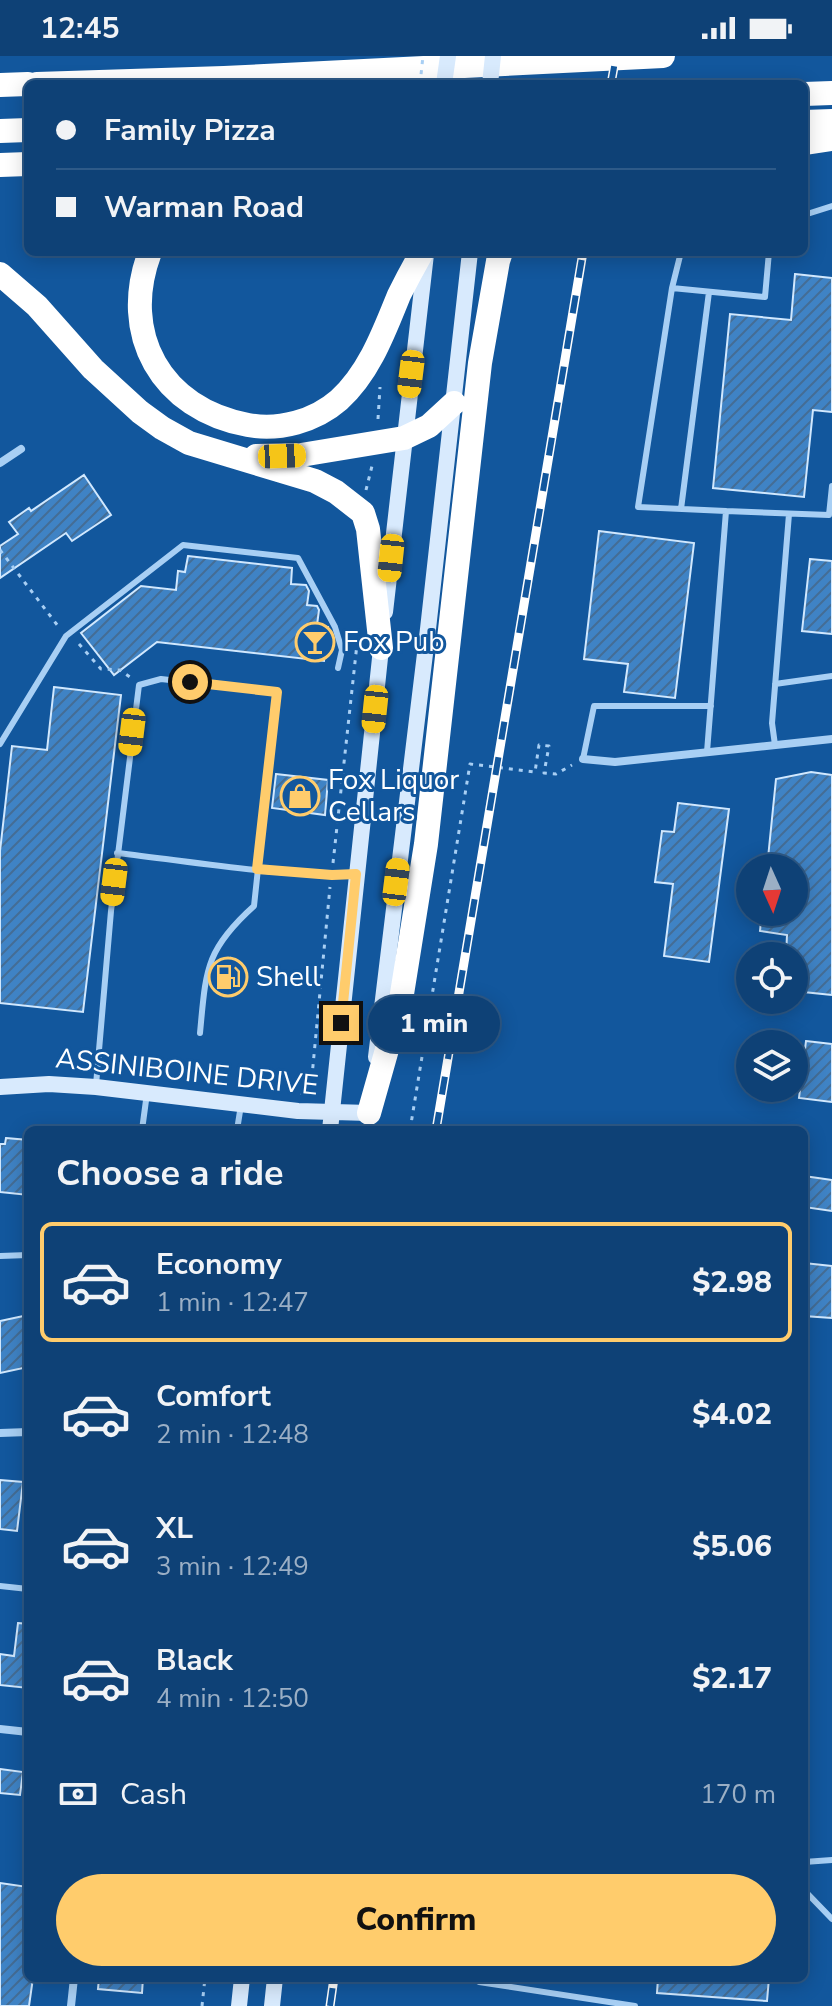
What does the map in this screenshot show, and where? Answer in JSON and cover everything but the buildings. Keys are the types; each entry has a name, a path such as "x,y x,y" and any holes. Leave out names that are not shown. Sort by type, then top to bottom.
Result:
{"highway":[{"path":"162,80 663,56"},
{"path":"0,85 24,84"},
{"path":"808,94 832,93"},
{"path":"808,122 832,121"},
{"path":"0,131 24,130"},
{"path":"808,142 832,139"},
{"path":"0,165 24,164"},
{"path":"149,256 140,283 139,303 144,339 156,366 188,402 221,419 257,427 292,424 311,418 340,399 371,357 422,256"},
{"path":"368,1122 401,1000 426,844 480,363 500,256"},
{"path":"0,274 37,306 93,369 162,428 189,443 315,481 336,492 363,513 368,529 381,648"},
{"path":"218,452 262,456 301,455 404,438 429,426 454,403"}],"main road":[{"path":"445,80 448,56"},
{"path":"490,80 493,56"},
{"path":"330,1126 424,256"},
{"path":"368,1122 470,256"},
{"name":"ASSINIBOINE DRIVE","path":"0,1087 49,1084 96,1087 241,1105 332,1112 368,1122"},
{"path":"239,2006 242,1982"},
{"path":"272,2006 275,1982"}],"street":[{"path":"0,463 21,449"},
{"path":"583,759 615,762 832,739"},
{"path":"0,1433 24,1432"},
{"path":"0,1729 24,1732"},
{"path":"71,2006 74,1982"}],"lane":[{"path":"808,214 832,206"},
{"path":"680,256 672,288 638,507 829,515 832,486"},
{"path":"672,288 765,297 769,256"},
{"path":"681,509 709,292"},
{"path":"707,752 726,511"},
{"path":"775,745 772,723 789,514"},
{"path":"0,744 66,636 183,545 298,558 335,627 342,650 338,668"},
{"path":"775,684 832,676"},
{"path":"96,1087 105,965 139,685 161,679 277,692 254,906 232,925 208,964 200,1033"},
{"path":"583,759 594,706 711,706"},
{"path":"117,853 257,869 356,874"},
{"path":"143,1126 147,1093"},
{"path":"238,1126 241,1105"},
{"path":"0,1256 24,1255"},
{"path":"0,1586 24,1589"},
{"path":"808,1862 832,1860"},
{"path":"808,1894 832,1919"},
{"path":"479,1982 635,2006"}],"path":[{"path":"420,80 423,56"},
{"path":"0,550 66,636 81,645 101,669 120,670 139,685"},
{"path":"298,1111 304,1086 312,1076 357,635"},
{"path":"411,1126 470,764 535,772 539,745 549,746 544,773 556,774 583,759"},
{"path":"202,2006 205,1982"}],"railway":[{"path":"612,80 616,56"},
{"path":"437,1126 582,256"},
{"path":"330,2006 333,1982"}],"place":[{"name":"Fox Pub","path":"315,642"},
{"name":"Fox Liquor Cellars","path":"300,796"},
{"name":"Shell","path":"228,977"}],"route":[{"path":"190,682 277,692 257,869 356,874 341,1023"}]}
